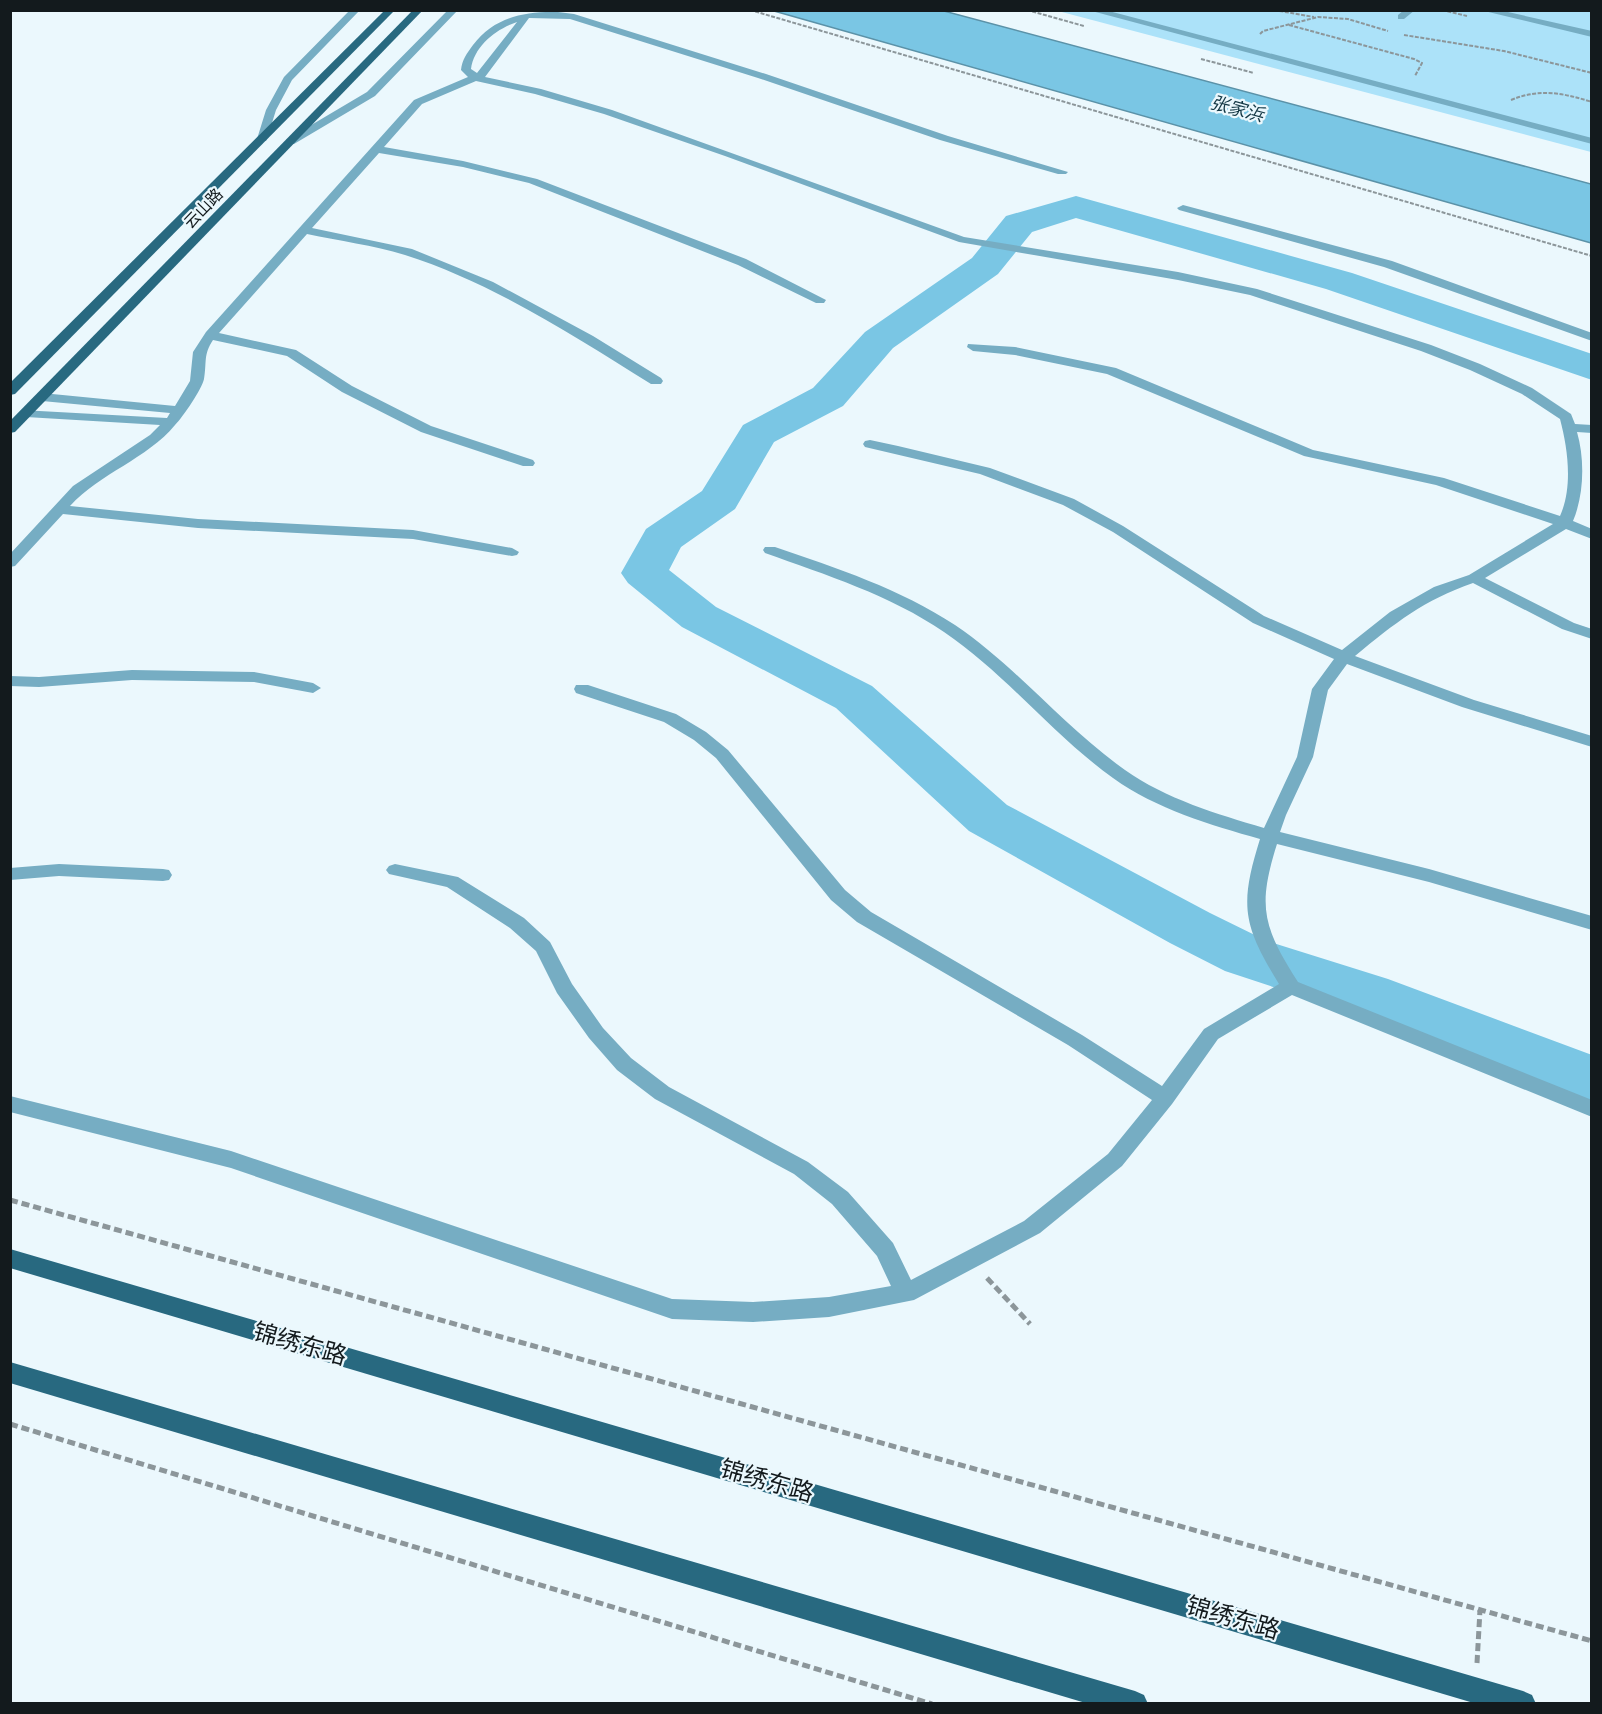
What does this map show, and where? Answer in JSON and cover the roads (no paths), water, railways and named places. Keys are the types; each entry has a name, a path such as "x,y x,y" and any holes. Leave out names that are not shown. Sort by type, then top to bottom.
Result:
{"main road":[{"name":"云山路","path":"10,391 391,10"},
{"name":"云山路","path":"10,429 419,10"},
{"name":"锦绣东路","path":"10,1258 1523,1704"},
{"path":"10,1372 1135,1704"}],"lane":[{"path":"262,139 271,111 288,79 356,10"},
{"path":"290,142 371,94 454,10"},
{"path":"1092,10 1592,141"},
{"path":"1401,17 1411,10"},
{"path":"1484,10 1592,33"},
{"path":"1519,17 1529,10"},
{"path":"1062,172 944,138 588,21 555,14 526,16 487,32 466,64 466,70 477,78 537,91 608,112 963,240 1178,276 1253,292 1426,348 1475,367 1527,391 1566,417 1575,459 1572,506 1565,523 1474,578 1439,590 1395,615 1344,657 1320,689 1305,758 1277,815 1263,859 1255,895 1257,920 1269,952 1286,981 1592,1109"},
{"path":"10,563 78,489 156,438 175,416 197,381 199,352 210,335 418,102 477,78 526,16"},
{"path":"377,149 463,164 533,181 742,262 820,300"},
{"path":"1183,208 1388,264 1592,337"},
{"path":"305,230 408,252 489,285 588,339 656,381"},
{"path":"210,335 291,353 346,389 426,429 528,464"},
{"path":"973,347 1015,351 1111,371 1243,428 1309,453 1439,481 1487,495 1592,535"},
{"path":"42,397 175,416"},
{"path":"26,413 175,416"},
{"path":"1569,428 1592,429"},
{"path":"870,444 920,455 1002,478 1059,498 1095,516 1246,612 1284,632 1487,711 1592,742"},
{"path":"59,509 138,520 338,529 437,537 512,552"},
{"path":"770,550 847,576 930,616 971,644 1017,682 1101,760 1132,783 1221,822 1270,837 1407,870 1592,923"},
{"path":"1474,578 1568,626 1592,634"},
{"path":"10,681 39,682 132,675 254,677 313,688"},
{"path":"582,689 670,718 700,736 722,754 838,895 864,917 1075,1040 1165,1098"},
{"path":"10,874 59,870 164,875"},
{"path":"395,870 452,882 517,923 543,946 564,988 596,1033 624,1064 662,1093 801,1168 840,1198 885,1250 906,1293"},
{"path":"10,1104 231,1160 672,1309 753,1312 829,1307 906,1293 1032,1227 1115,1160 1165,1098 1211,1034 1256,1006 1286,981"}],"water":[{"name":"张家浜","path":"774,11 944,11 1591,184 1591,243"}],"waterway":[{"path":"1592,368 1339,281 1076,207 1019,224 985,266 879,340 828,397 758,434 719,500 662,539 644,573 699,617 854,697 988,818 1190,928 1246,956 1367,995 1592,1081"}]}
